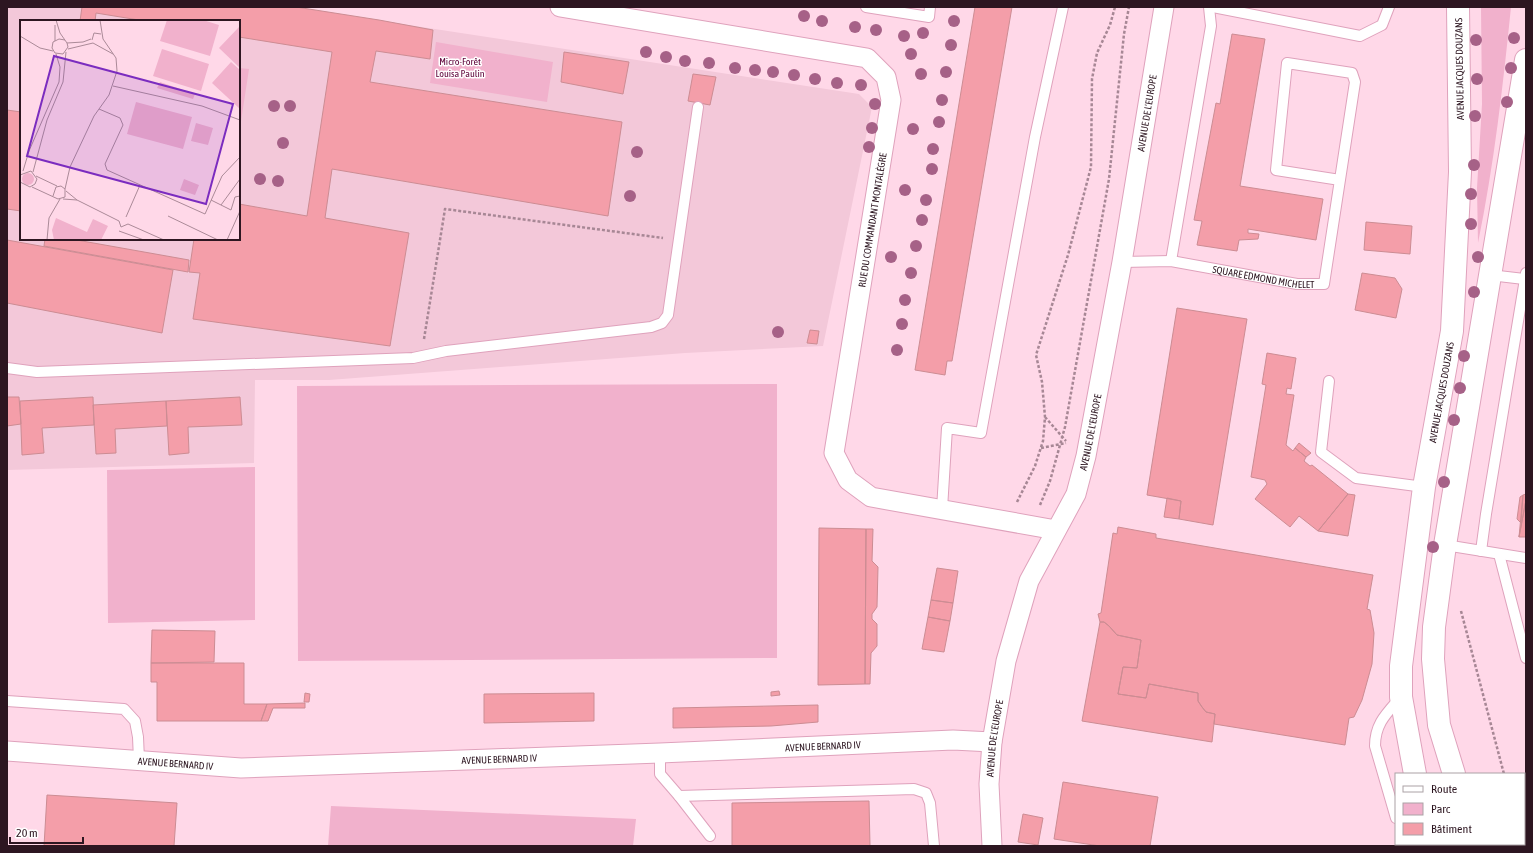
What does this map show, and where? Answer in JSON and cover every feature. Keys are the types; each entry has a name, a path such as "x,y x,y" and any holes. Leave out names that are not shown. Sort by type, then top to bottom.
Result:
{"main road":[{"name":"AVENUE JACQUES DOUZANS","path":"1415,773 1401,697 1402,660 1424,487 1452,331 1460,172 1458,7"},
{"path":"1454,773 1439,725 1433,659 1434,627 1445,545 1526,60"}],"street":[{"name":"AVENUE DE L'EUROPE","path":"992,846 989,784 992,742 1006,661 1029,581 1076,494 1084,464 1122,262 1164,7"},
{"name":"RUE DU COMMANDANT MONTALÈGRE","path":"567,8 867,58 886,77 892,100 834,454 848,480 871,497 1056,530"},
{"name":"AVENUE BERNARD IV","path":"7,751 240,768 660,753 953,740 992,742"}],"lane":[{"path":"866,7 929,17 930,7"},
{"path":"942,509 947,428 981,433 1035,137 1063,7"},
{"path":"1171,261 1211,26 1209,7"},
{"path":"1213,7 1360,36 1382,25 1389,7"},
{"name":"SQUARE EDMOND MICHELET","path":"1122,262 1171,261 1297,284 1324,284 1356,82 1352,73 1287,63 1276,170 1340,180"},
{"path":"7,368 37,372 230,366 421,356 446,351 651,327 662,323 668,315 698,107"},
{"path":"1482,551 1486,514 1525,276 1490,275"},
{"path":"1329,381 1321,452 1356,478 1424,487"},
{"path":"1445,545 1526,558"},
{"path":"1499,554 1526,658"},
{"path":"1395,815 1375,746 1375,734 1381,721 1401,697"},
{"path":"7,701 124,709 135,722 138,737 139,760"},
{"path":"660,753 660,774 680,796 710,836"},
{"path":"680,796 914,789 926,793 930,803 934,846"}],"path":[{"path":"1009,521 1035,466 1041,448 1045,417 1042,382 1036,355 1068,255 1091,167 1092,79 1097,53 1110,25 1115,7"},
{"path":"1031,525 1050,481 1065,427 1109,178 1124,34 1129,7"},
{"path":"421,356 446,209 679,240"},
{"path":"1041,448 1068,443 1045,417"},
{"path":"1460,606 1504,773"}],"shaded area":[{"path":"7,7 291,7 859,94 872,107 823,346 685,353 329,380 255,380 254,463 7,470"}],"green space":[{"path":"1481,7 1511,7 1498,125 1478,243 1477,188 1482,104"},
{"name":"Micro-Forêt Louisa Paulin","path":"436,42 553,62 547,102 430,83"},
{"path":"240,68 249,69 240,128"},
{"path":"777,384 777,658 298,661 297,386"},
{"path":"255,467 255,620 108,623 107,470"},
{"path":"331,806 636,819 633,846 328,846"}],"building":[{"path":"82,7 296,7 433,30 430,59 376,51 370,82 622,122 608,216 332,169 325,218 409,233 390,346 193,319 200,273 189,272 194,240 240,240 240,204 307,216 332,52 240,37 240,20 139,20 96,13 95,20 80,20"},
{"path":"975,7 1012,7 952,361 947,361 945,375 915,370"},
{"path":"1232,34 1265,39 1240,186 1323,199 1316,240 1248,229 1248,233 1259,234 1258,239 1239,240 1237,251 1197,245 1202,221 1194,220 1216,103 1220,104"},
{"path":"564,52 629,62 623,94 561,82"},
{"path":"693,74 716,77 710,105 688,101"},
{"path":"7,110 20,112 20,211 7,209"},
{"path":"1366,222 1412,226 1410,254 1364,250"},
{"path":"7,240 173,270 162,333 7,303"},
{"path":"45,240 77,240 189,260 188,272 44,246"},
{"path":"1362,273 1395,278 1402,289 1396,318 1355,310"},
{"path":"1177,308 1247,319 1213,525 1179,519 1181,501 1147,495"},
{"path":"810,330 819,331 817,344 807,343"},
{"path":"1267,353 1296,358 1291,389 1287,388 1286,394 1294,395 1286,445 1293,451 1295,448 1306,457 1304,461 1310,466 1312,465 1348,494 1318,531 1299,516 1290,527 1255,499 1267,484 1265,480 1251,477 1266,385 1262,384"},
{"path":"7,397 19,397 21,424 7,426"},
{"path":"93,397 94,425 42,428 44,453 22,455 20,401"},
{"path":"240,397 242,425 188,427 189,453 169,455 166,401"},
{"path":"166,401 167,426 115,429 116,453 96,454 93,405"},
{"path":"1299,443 1311,453 1306,457 1295,448"},
{"path":"1348,494 1355,495 1348,536 1318,531"},
{"path":"1526,494 1526,500 1519,537 1523,495"},
{"path":"1523,495 1521,523 1517,519 1520,497"},
{"path":"1167,498 1181,501 1179,519 1164,517"},
{"path":"1526,500 1526,537 1519,537"},
{"path":"1118,527 1156,534 1156,538 1373,575 1367,609 1370,610 1374,633 1372,664 1362,700 1354,717 1349,718 1345,745 1214,724 1215,714 1206,712 1198,701 1198,693 1149,684 1146,698 1118,694 1123,667 1137,668 1141,640 1117,635 1104,622 1100,622 1098,614 1101,613 1113,533 1117,534"},
{"path":"819,528 866,529 865,684 818,685"},
{"path":"866,529 873,529 872,561 878,567 877,607 872,614 872,619 877,624 877,646 871,653 870,684 865,684"},
{"path":"937,568 958,571 953,603 931,600"},
{"path":"931,600 953,603 950,621 928,617"},
{"path":"928,617 950,621 944,652 922,649"},
{"path":"1100,622 1104,622 1117,635 1141,640 1137,668 1123,667 1118,694 1146,698 1149,684 1198,693 1198,701 1206,712 1215,714 1212,742 1082,721"},
{"path":"152,630 215,631 214,662 151,663"},
{"path":"151,663 244,663 244,704 267,704 261,721 157,721 157,682 151,682"},
{"path":"779,691 780,695 771,696 771,692"},
{"path":"305,693 310,694 309,702 304,702"},
{"path":"594,693 594,721 484,723 484,694"},
{"path":"305,703 305,708 273,708 268,721 261,721 267,704"},
{"path":"818,705 818,722 771,726 673,728 673,708"},
{"path":"1063,782 1158,797 1150,846 1100,846 1054,839"},
{"path":"47,795 177,803 174,846 44,846"},
{"path":"869,801 870,846 732,846 732,803"},
{"path":"1023,814 1043,818 1038,845 1018,842"}]}
